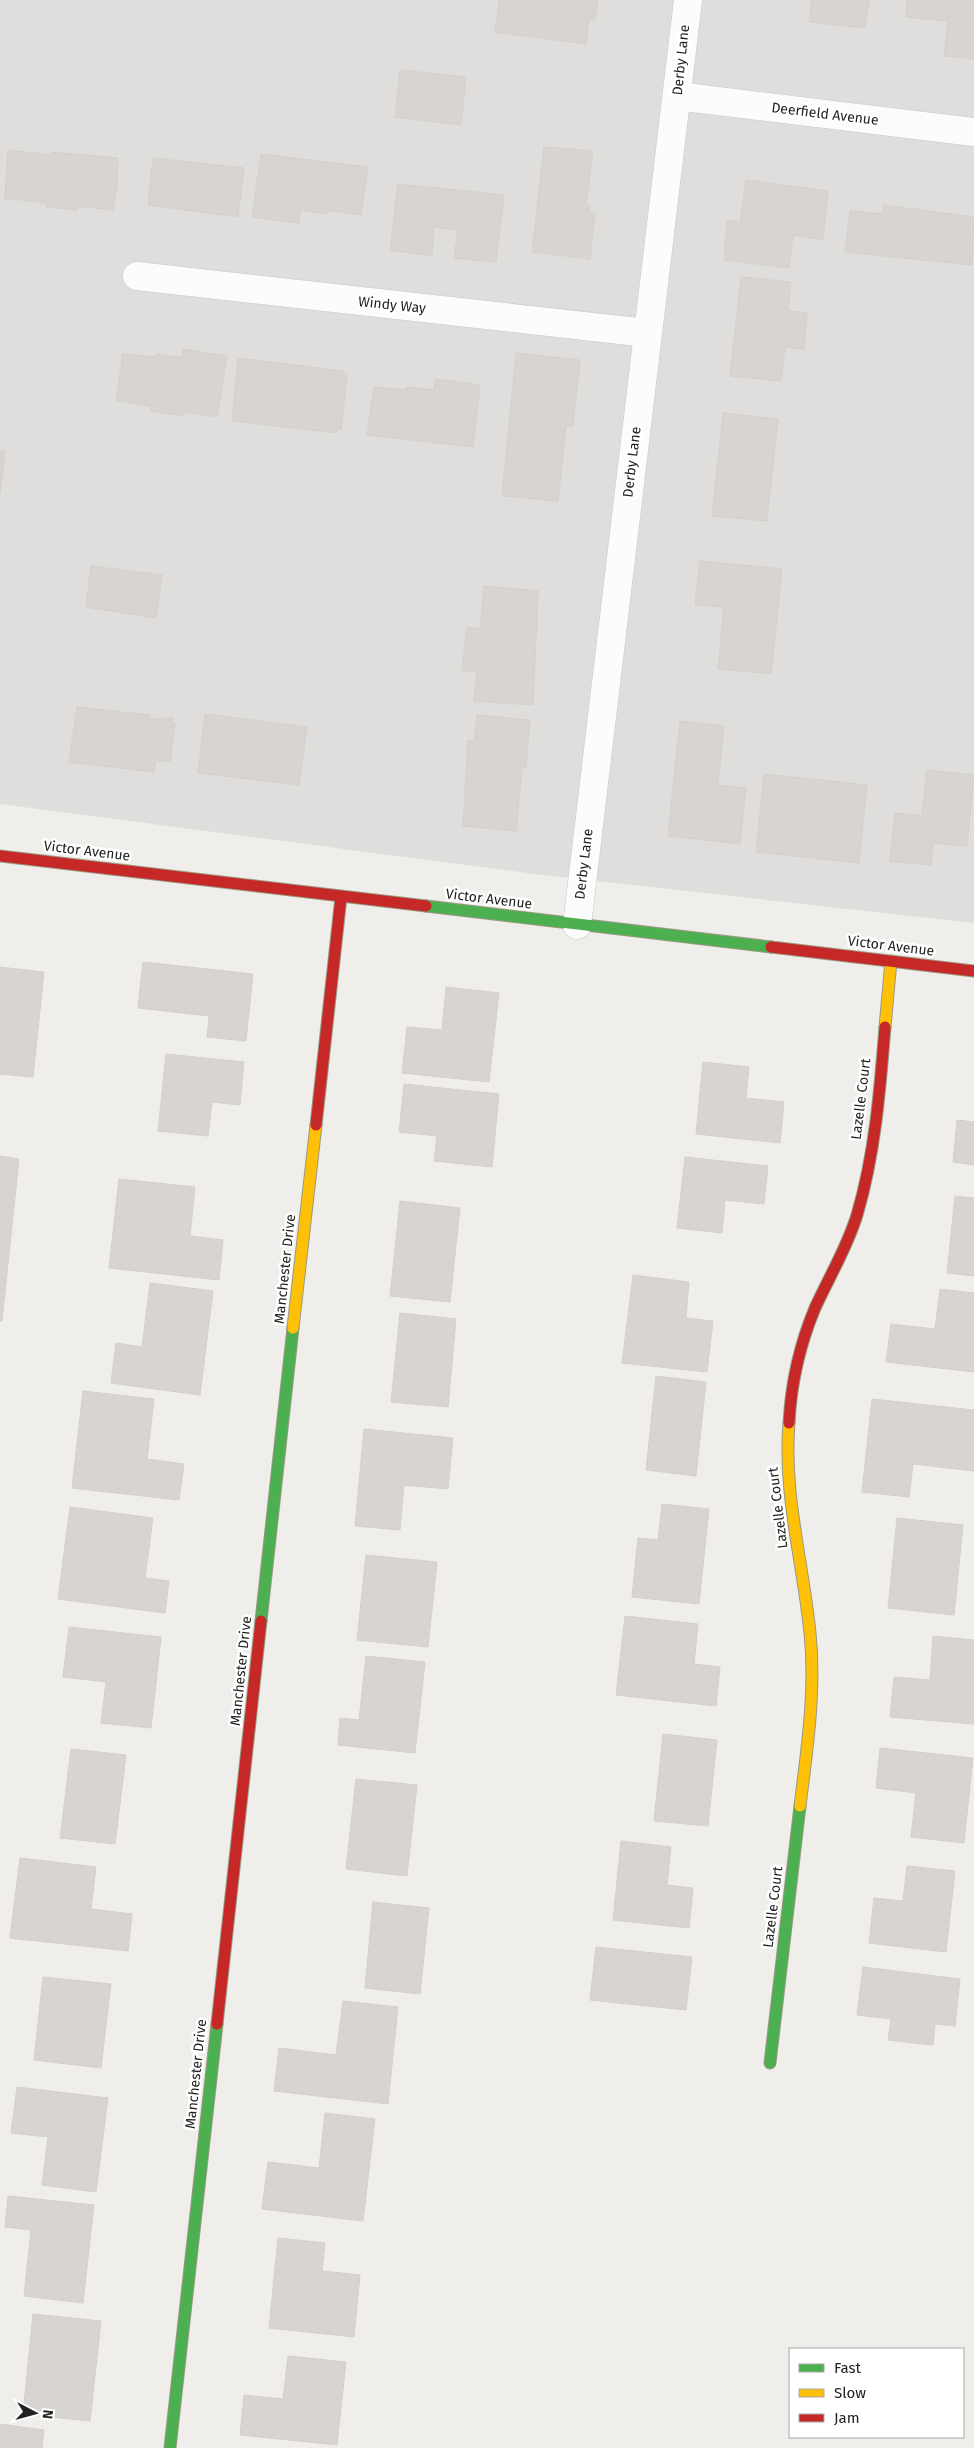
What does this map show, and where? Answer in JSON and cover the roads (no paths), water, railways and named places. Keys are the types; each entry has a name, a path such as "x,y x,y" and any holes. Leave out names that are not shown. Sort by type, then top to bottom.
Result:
{"street":[{"name":"Derby Lane","path":"577,925 688,0"},
{"name":"Deerfield Avenue","path":"677,96 974,132"},
{"name":"Windy Way","path":"137,276 648,333"},
{"name":"Victor Avenue","path":"0,856 341,898 974,971"},
{"name":"Manchester Drive","path":"170,2448 341,898"},
{"name":"Lazelle Court","path":"770,2063 811,1716 812,1671 809,1622 788,1484 787,1446 789,1417 800,1354 808,1330 843,1252 857,1214 867,1171 874,1127 891,961"}]}
